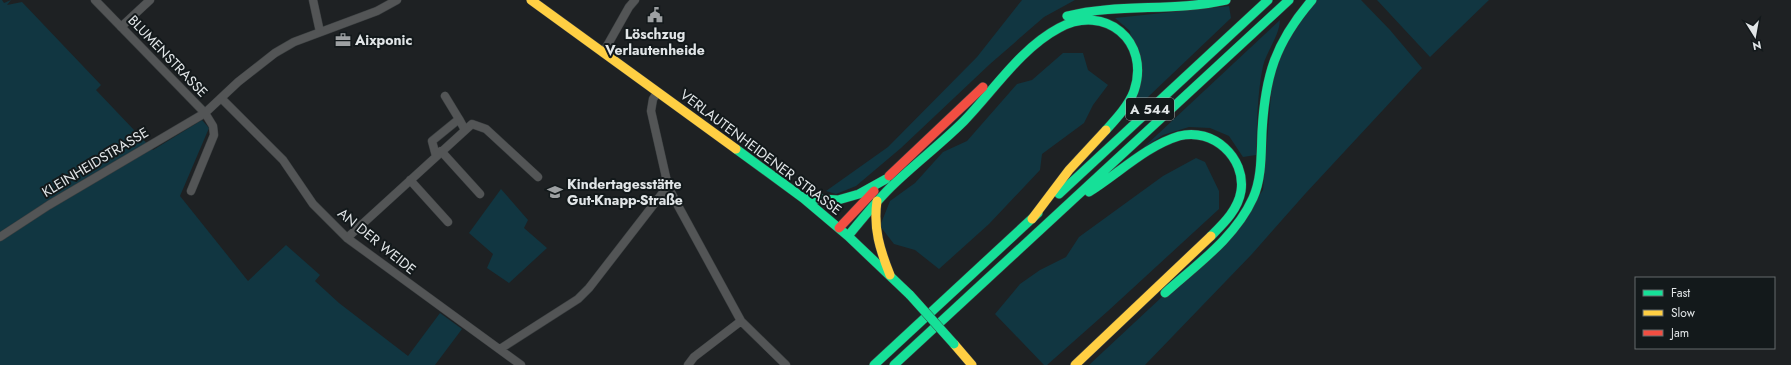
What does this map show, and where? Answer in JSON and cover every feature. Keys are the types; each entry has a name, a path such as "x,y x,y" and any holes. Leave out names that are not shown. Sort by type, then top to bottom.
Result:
{"main road":[{"name":"VERLAUTENHEIDENER STRASSE","path":"531,0 803,198 839,228 890,275 910,295 972,365"},
{"path":"839,228 886,179 1019,53 1044,30 1063,18 1091,8 1113,4 1192,6 1206,5 1226,0"},
{"name":"A 544","path":"874,365 1268,0"},
{"name":"A 544","path":"894,365 1289,0"},
{"path":"1086,365 1226,236 1249,206 1260,174 1265,91 1269,73 1276,53 1284,38 1312,0"},
{"path":"848,236 877,200 964,120 1016,63 1040,41 1071,22 1094,19 1109,22 1126,35 1135,51 1138,70 1133,93 1125,107 1068,171 1032,219"},
{"path":"1070,203 1108,182 1157,146 1172,139 1190,134 1211,138 1220,143 1232,155 1240,170 1241,192 1235,207 1225,221 1210,238 1075,365"},
{"path":"803,198 838,200 859,194 886,179"},
{"path":"877,200 874,218 875,232 890,275"}],"street":[{"name":"BLUMENSTRASSE","path":"95,0 205,113"},
{"path":"121,27 150,0"},
{"path":"320,32 314,3 321,0"},
{"name":"KLEINHEIDSTRASSE","path":"0,237 49,205 205,113 275,53 294,42 377,11 397,0"},
{"path":"603,53 634,0"},
{"path":"657,93 653,99 651,111 668,186 741,321 786,365"},
{"path":"445,96 465,130"},
{"name":"AN DER WEIDE","path":"221,98 283,160 313,204 348,238 521,365"},
{"path":"191,191 214,135 213,126 205,113"},
{"path":"459,119 432,141 438,154 480,194"},
{"path":"348,238 472,124 486,129 538,176"},
{"path":"410,180 448,222"},
{"path":"500,350 578,299 589,288 668,186"},
{"path":"688,365 694,357 741,321"}],"shaded area":[{"path":"0,0 4,3 11,0 7,5 22,2 101,85 96,90 153,150 202,120 209,128 180,196 248,281 286,245 320,275 315,281 339,303 408,356 440,313 462,329 435,365 0,365"},
{"path":"1022,0 1075,0 1044,17 990,64 901,148 856,186 836,194 826,191 888,147 977,57"},
{"path":"1317,0 1361,0 1390,30 1422,68 1305,194 1252,254 1145,365 1089,365 1239,225 1263,190 1272,83 1283,46"},
{"path":"1377,0 1489,0 1430,57"},
{"path":"1229,6 1231,18 1127,117 1138,92 1130,31 1115,18"},
{"path":"1280,20 1277,32 1263,66 1261,77 1256,155 1243,157 1229,136 1210,128 1189,127 1163,135 1143,148"},
{"path":"1063,53 1083,53 1088,70 1108,85 1093,105 1084,123 1042,154 1040,170 989,224 939,269 915,250 894,244 880,226 890,201 915,183 943,152 967,141 1017,84 1032,80"},
{"path":"1196,158 1205,162 1219,191 1219,209 1108,311 1047,365 1044,365 995,314 1020,284 1040,270 1066,257 1079,237 1163,176"},
{"path":"501,189 528,220 524,228 547,248 509,283 487,268 493,254 469,233"}],"traffic: fast":[{"path":"1067,16 1106,10 1186,6 1226,0"},
{"path":"1059,194 1268,0"},
{"path":"894,365 1289,0"},
{"path":"1165,293 1214,250 1236,226 1253,198 1260,174 1263,112 1269,77 1274,61 1289,31 1312,0"},
{"path":"848,236 888,190 964,121 1020,58 1045,36 1076,21 1093,20 1107,24 1120,31 1130,43 1136,57 1138,73 1132,96 1126,107 1106,130"},
{"path":"1089,192 1155,146 1179,136 1192,134 1204,136 1225,148 1233,157 1238,167 1241,179 1241,191 1237,204 1229,216 1211,236"},
{"path":"736,149 803,198 848,236 910,295"},
{"path":"803,198 838,200 859,194 886,179"},
{"path":"874,365 1038,213"},
{"path":"910,295 954,344"}],"traffic: slow":[{"path":"531,0 736,149"},
{"path":"1032,219 1069,170 1106,130"},
{"path":"877,201 876,220 878,239 890,275"},
{"path":"1075,365 1211,236"},
{"path":"954,344 972,365"}],"traffic: jam":[{"path":"889,176 983,87"},
{"path":"839,228 874,191"}],"place":[{"name":"Löschzug Verlautenheide","path":"655,15"},
{"name":"Aixponic","path":"343,40"},
{"name":"Kindertagesstätte Gut-Knapp-Straße","path":"555,192"}]}
